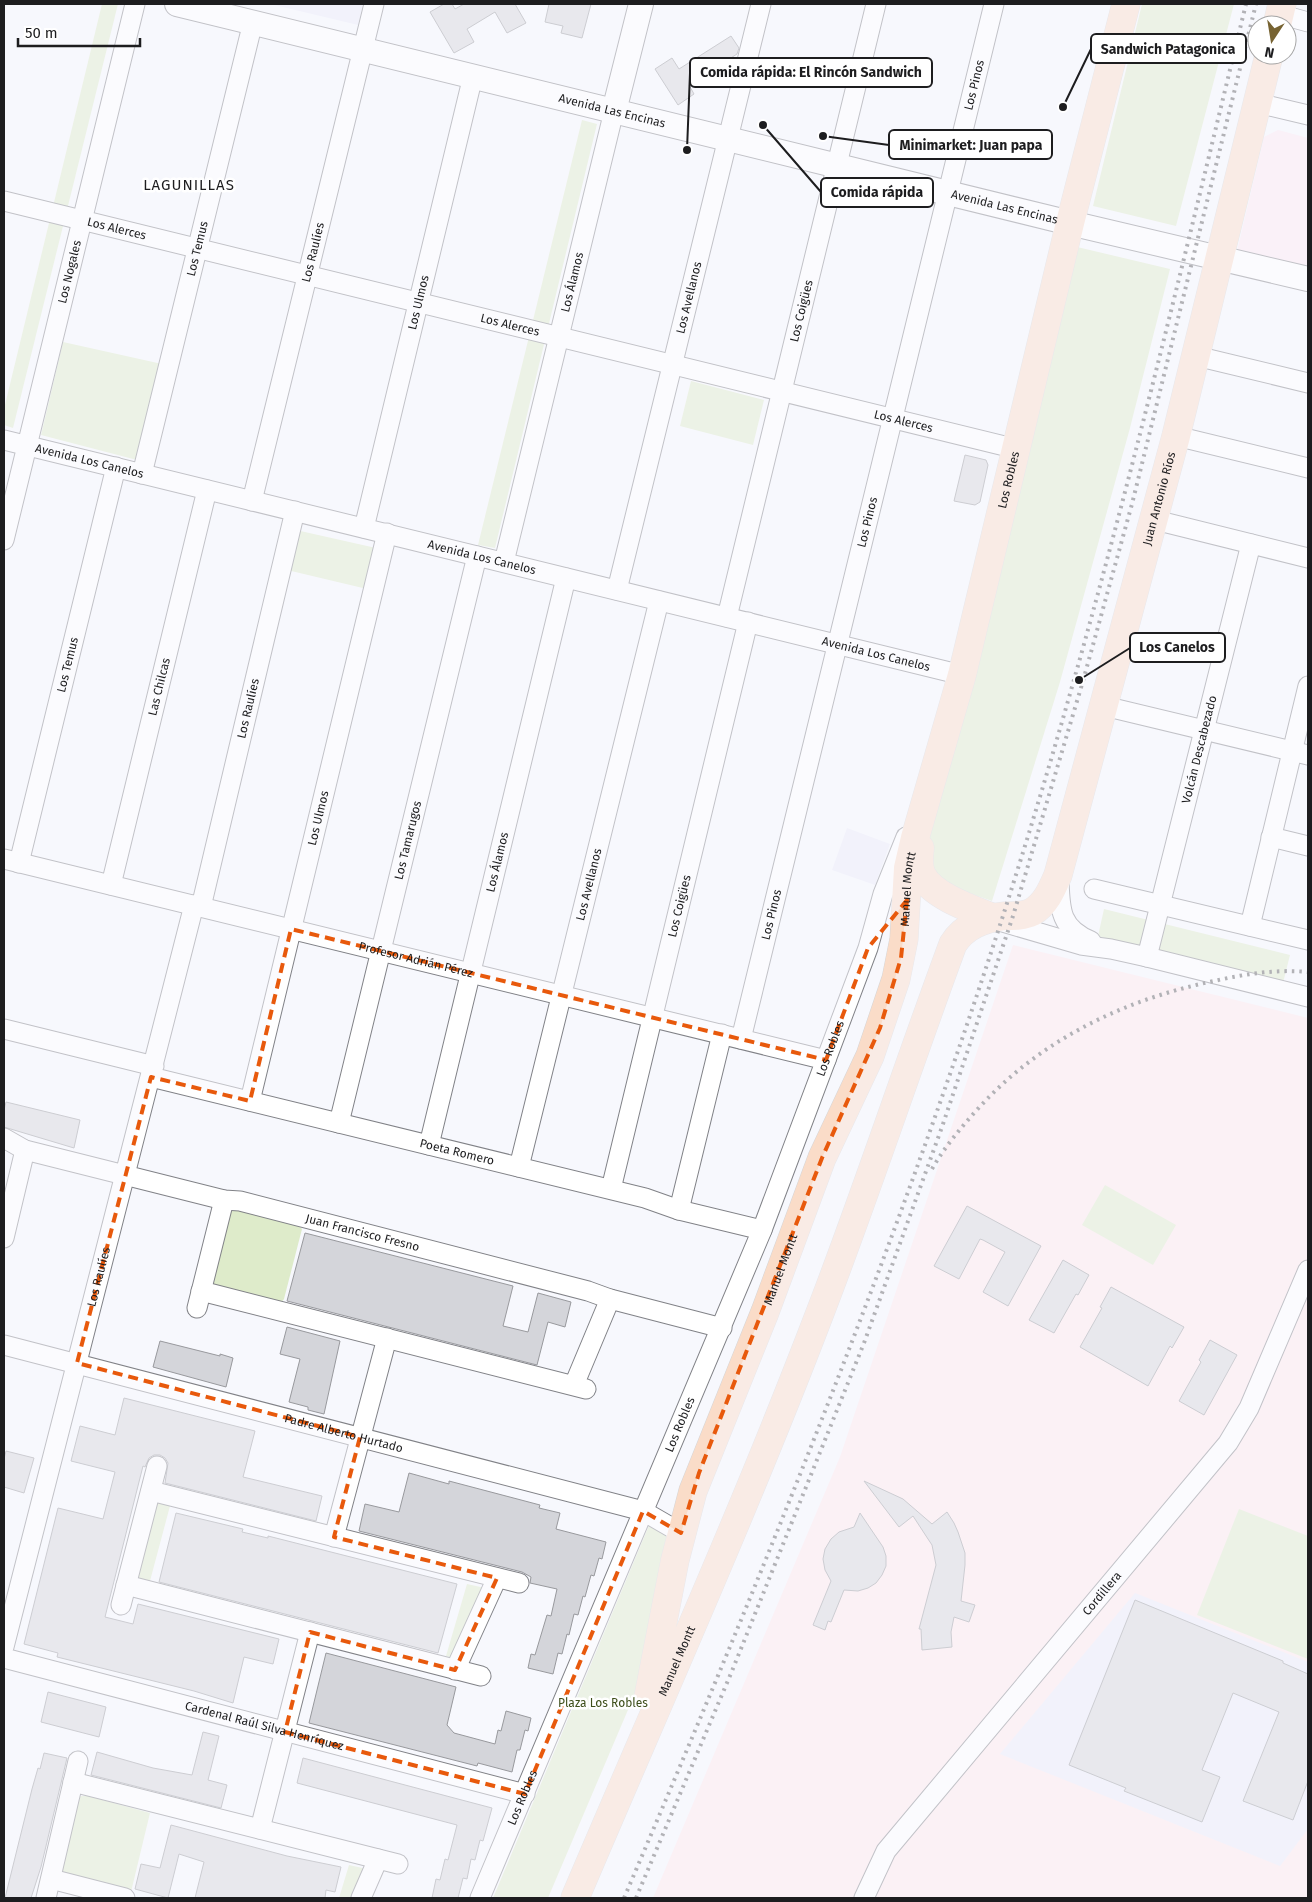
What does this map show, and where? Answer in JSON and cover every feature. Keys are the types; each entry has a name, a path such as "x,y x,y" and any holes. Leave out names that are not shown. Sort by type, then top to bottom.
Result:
{"main road":[{"name":"Los Robles","path":"926,802 962,675 1070,223 1126,4"},
{"name":"Juan Antonio Ríos","path":"1004,917 1030,914 1041,906 1058,875 1155,520 1266,65"},
{"path":"926,802 920,849 920,870 927,882 945,897"},
{"name":"Manuel Montt","path":"641,1742 681,1533 699,1473 765,1312 822,1158 859,1080 880,1028 901,958 908,868 914,838 926,802"},
{"path":"907,900 925,894 945,897 1004,917"},
{"name":"Manuel Montt","path":"575,1898 713,1576 817,1322 872,1174 953,944 970,927 981,921 1004,917"}],"street":[{"name":"Los Nogales","path":"4,540 135,4"},
{"name":"Avenida Las Encinas","path":"177,4 1308,280"},
{"name":"Los Raulíes","path":"252,500 374,4"},
{"name":"Los Álamos","path":"504,562 641,4"},
{"name":"Los Avellanos","path":"617,590 761,4"},
{"name":"Los Coigües","path":"727,617 876,4"},
{"name":"Los Pinos","path":"741,1039 994,4"},
{"path":"1279,14 1308,22"},
{"name":"Los Temus","path":"142,474 253,22"},
{"name":"Los Ulmos","path":"364,528 473,76"},
{"path":"1257,103 1308,115"},
{"name":"Los Alerces","path":"4,201 1017,449"},
{"path":"1196,356 1308,383"},
{"path":"1176,436 1308,468"},
{"name":"Avenida Los Canelos","path":"4,440 962,675"},
{"name":"Los Temus","path":"11,861 116,467"},
{"name":"Las Chilcas","path":"111,885 207,490"},
{"name":"Los Raulíes","path":"4,1647 152,1072 197,906 295,511"},
{"path":"1155,520 1308,558"},
{"name":"Los Ulmos","path":"250,1102 386,534"},
{"name":"Volcán Descabezado","path":"1147,957 1251,544"},
{"name":"Los Tamarugos","path":"339,1123 477,556"},
{"name":"Los Álamos","path":"429,1145 566,578"},
{"name":"Los Avellanos","path":"519,1167 659,600"},
{"name":"Los Coigües","path":"611,1189 748,622"},
{"path":"1250,926 1271,837 1300,753 1308,686"},
{"path":"1104,706 1300,753"},
{"name":"Los Robles","path":"480,1898 762,1230 868,948 883,894 900,850 926,802"},
{"path":"1271,837 1308,846"},
{"name":"Profesor Adrián Pérez","path":"11,861 826,1060"},
{"path":"1058,875 1060,906 1067,924 1075,933 1111,949"},
{"path":"1094,890 1308,940"},
{"name":"Los Robles","path":"868,948 893,912 907,900"},
{"path":"1004,917 1010,925 1081,945 1147,957 1308,997"},
{"name":"Poeta Romero","path":"4,1030 250,1102 611,1189 679,1210 762,1230"},
{"path":"679,1210 722,1034"},
{"name":"Juan Francisco Fresno","path":"4,1138 25,1150 224,1200 250,1203 722,1328"},
{"path":"4,1238 25,1150"},
{"path":"224,1200 199,1300 387,1338 580,1387 610,1299"},
{"name":"Cordillera","path":"864,1898 886,1851 1228,1443 1249,1408 1308,1270"},
{"path":"334,1537 387,1338"},
{"name":"Padre Alberto Hurtado","path":"4,1345 643,1511 681,1533"},
{"path":"120,1605 157,1466"},
{"path":"151,1491 519,1583"},
{"path":"455,1670 497,1578"},
{"path":"126,1585 481,1676"},
{"path":"260,1829 310,1632"},
{"name":"Cardenal Raúl Silva Henríquez","path":"4,1658 525,1794"},
{"path":"46,1898 78,1761"},
{"path":"73,1782 398,1864"},
{"path":"361,1898 378,1859"},
{"path":"51,1879 125,1898"}],"highlighted area":[{"path":"907,900 901,958 880,1028 822,1158 699,1473 681,1533 643,1511 525,1794 285,1732 310,1632 455,1670 497,1578 334,1537 360,1437 77,1363 151,1077 250,1101 291,929 826,1060 868,948"}],"shaded area":[{"path":"270,4 363,4 358,25"},
{"path":"1278,130 1308,138 1308,269 1237,251 1264,137"},
{"path":"847,828 890,844 875,885 832,870"},
{"path":"1013,945 1308,1018 1308,1898 653,1898 840,1457"},
{"path":"1135,1593 1308,1662 1308,1829 1280,1866 1000,1754"}],"green space":[{"path":"102,4 118,4 13,428 4,425 4,409"},
{"path":"1142,4 1234,4 1176,226 1093,206"},
{"path":"582,120 597,124 495,548 478,545"},
{"path":"1073,246 1170,269 1130,428 1060,682 992,901 952,887 924,871 932,811"},
{"path":"63,342 162,364 137,460 41,435"},
{"path":"691,381 764,400 753,445 680,426"},
{"path":"296,530 376,548 367,589 287,570"},
{"path":"1104,909 1290,955 1283,983 1145,950 1098,936"},
{"path":"1105,1185 1176,1225 1153,1265 1082,1225"},
{"path":"240,1209 298,1225 302,1229 284,1299 281,1303 214,1285 211,1276 230,1211"},
{"path":"157,1502 170,1506 150,1581 136,1577"},
{"path":"1239,1509 1308,1536 1308,1659 1197,1615"},
{"name":"Plaza Los Robles","path":"650,1523 668,1535 636,1691 548,1898 493,1898"},
{"path":"467,1584 485,1588 454,1658 446,1656"},
{"path":"81,1796 88,1796 150,1813 131,1892 67,1875 63,1872 61,1865 76,1802"},
{"path":"349,1865 367,1869 354,1898 339,1898"}],"building":[{"path":"444,4 452,4 455,9 464,4 515,4 526,23 507,33 495,12 467,29 474,42 454,53 430,12"},
{"path":"549,4 591,4 582,38 561,33 563,26 545,22"},
{"path":"731,36 739,48 737,54 689,85 694,94 678,105 655,69 672,58 679,69"},
{"path":"965,455 986,460 988,465 980,502 975,505 954,501"},
{"path":"6,1102 80,1120 74,1148 4,1127"},
{"path":"967,1206 1041,1246 1008,1306 983,1292 1005,1252 983,1240 980,1239 959,1279 934,1266"},
{"path":"305,1233 513,1286 503,1326 528,1332 538,1293 571,1302 565,1327 548,1322 537,1365 287,1301"},
{"path":"1063,1260 1089,1275 1054,1333 1029,1320"},
{"path":"1111,1287 1184,1327 1172,1348 1170,1346 1148,1386 1080,1347 1102,1308 1100,1307"},
{"path":"287,1327 340,1341 324,1414 289,1402 300,1359 280,1354"},
{"path":"1210,1340 1237,1355 1204,1415 1179,1401 1201,1362 1199,1360"},
{"path":"160,1341 233,1358 226,1387 153,1367"},
{"path":"124,1398 255,1431 243,1477 322,1496 316,1521 165,1483 168,1463 160,1455 154,1455 149,1458 145,1467 143,1466 105,1617 133,1624 138,1604 279,1639 273,1664 244,1657 233,1703 194,1691 57,1657 58,1653 24,1644 58,1508 103,1519 115,1472 71,1461 80,1426 115,1435"},
{"path":"6,1451 34,1458 24,1493 4,1487 4,1459"},
{"path":"409,1473 449,1484 449,1481 540,1505 539,1508 560,1513 556,1529 606,1542 602,1559 599,1558 594,1576 591,1575 578,1615 574,1614 562,1654 558,1653 553,1674 528,1668 531,1654 535,1655 547,1615 551,1616 557,1589 530,1583 531,1577 522,1572 359,1531 365,1504 399,1512"},
{"path":"864,1481 903,1499 932,1524 947,1512 954,1523 965,1553 961,1601 975,1605 969,1622 954,1617 951,1632 952,1647 922,1650 921,1629 919,1629 936,1565 932,1545 913,1516 899,1527"},
{"path":"176,1513 243,1529 242,1532 268,1538 268,1536 457,1584 438,1653 159,1582"},
{"path":"860,1513 883,1547 886,1556 886,1566 876,1583 868,1588 858,1591 844,1590 831,1622 828,1621 825,1630 813,1625 831,1581 825,1570 823,1559 825,1549 831,1539 839,1532 854,1527"},
{"path":"1135,1600 1283,1661 1283,1663 1308,1674 1308,1781 1293,1820 1243,1801 1279,1712 1233,1693 1202,1770 1220,1777 1202,1822 1124,1791 1126,1788 1069,1765"},
{"path":"326,1653 456,1687 447,1725 454,1733 495,1744 498,1730 501,1731 506,1711 531,1718 528,1731 525,1730 520,1750 517,1750 512,1772 478,1763 477,1766 309,1723"},
{"path":"48,1692 106,1707 99,1737 41,1722"},
{"path":"203,1732 219,1736 208,1780 227,1785 221,1808 91,1775 97,1752 153,1768 192,1775"},
{"path":"44,1753 67,1758 41,1867 31,1898 5,1898 32,1789"},
{"path":"303,1758 492,1808 483,1841 480,1840 475,1860 471,1859 467,1879 463,1878 458,1898 432,1898 436,1879 440,1880 445,1859 448,1860 457,1825 297,1783"},
{"path":"171,1825 287,1856 341,1867 335,1892 326,1890 325,1898 195,1898 204,1862 179,1854 168,1898 135,1889 141,1864 160,1868"}],"railway":[{"path":"624,1898 726,1658 823,1416 915,1172 959,1049 1000,925 1069,697 1132,466 1246,4"},
{"path":"636,1898 732,1671 864,1343 942,1127 1013,916 1083,681 1132,504 1256,4"},
{"path":"932,1169 958,1132 1000,1087 1026,1064 1054,1044 1084,1027 1147,999 1180,989 1249,974 1284,971 1308,972"}],"place":[{"name":"Sandwich Patagonica","path":"1063,107"},
{"name":"Comida rápida","path":"763,125"},
{"name":"Minimarket: Juan papa","path":"823,136"},
{"name":"Comida rápida: El Rincón Sandwich","path":"687,150"},
{"name":"Los Canelos","path":"1079,680"}],"district":[{"name":"LAGUNILLAS","path":"189,185"}]}
